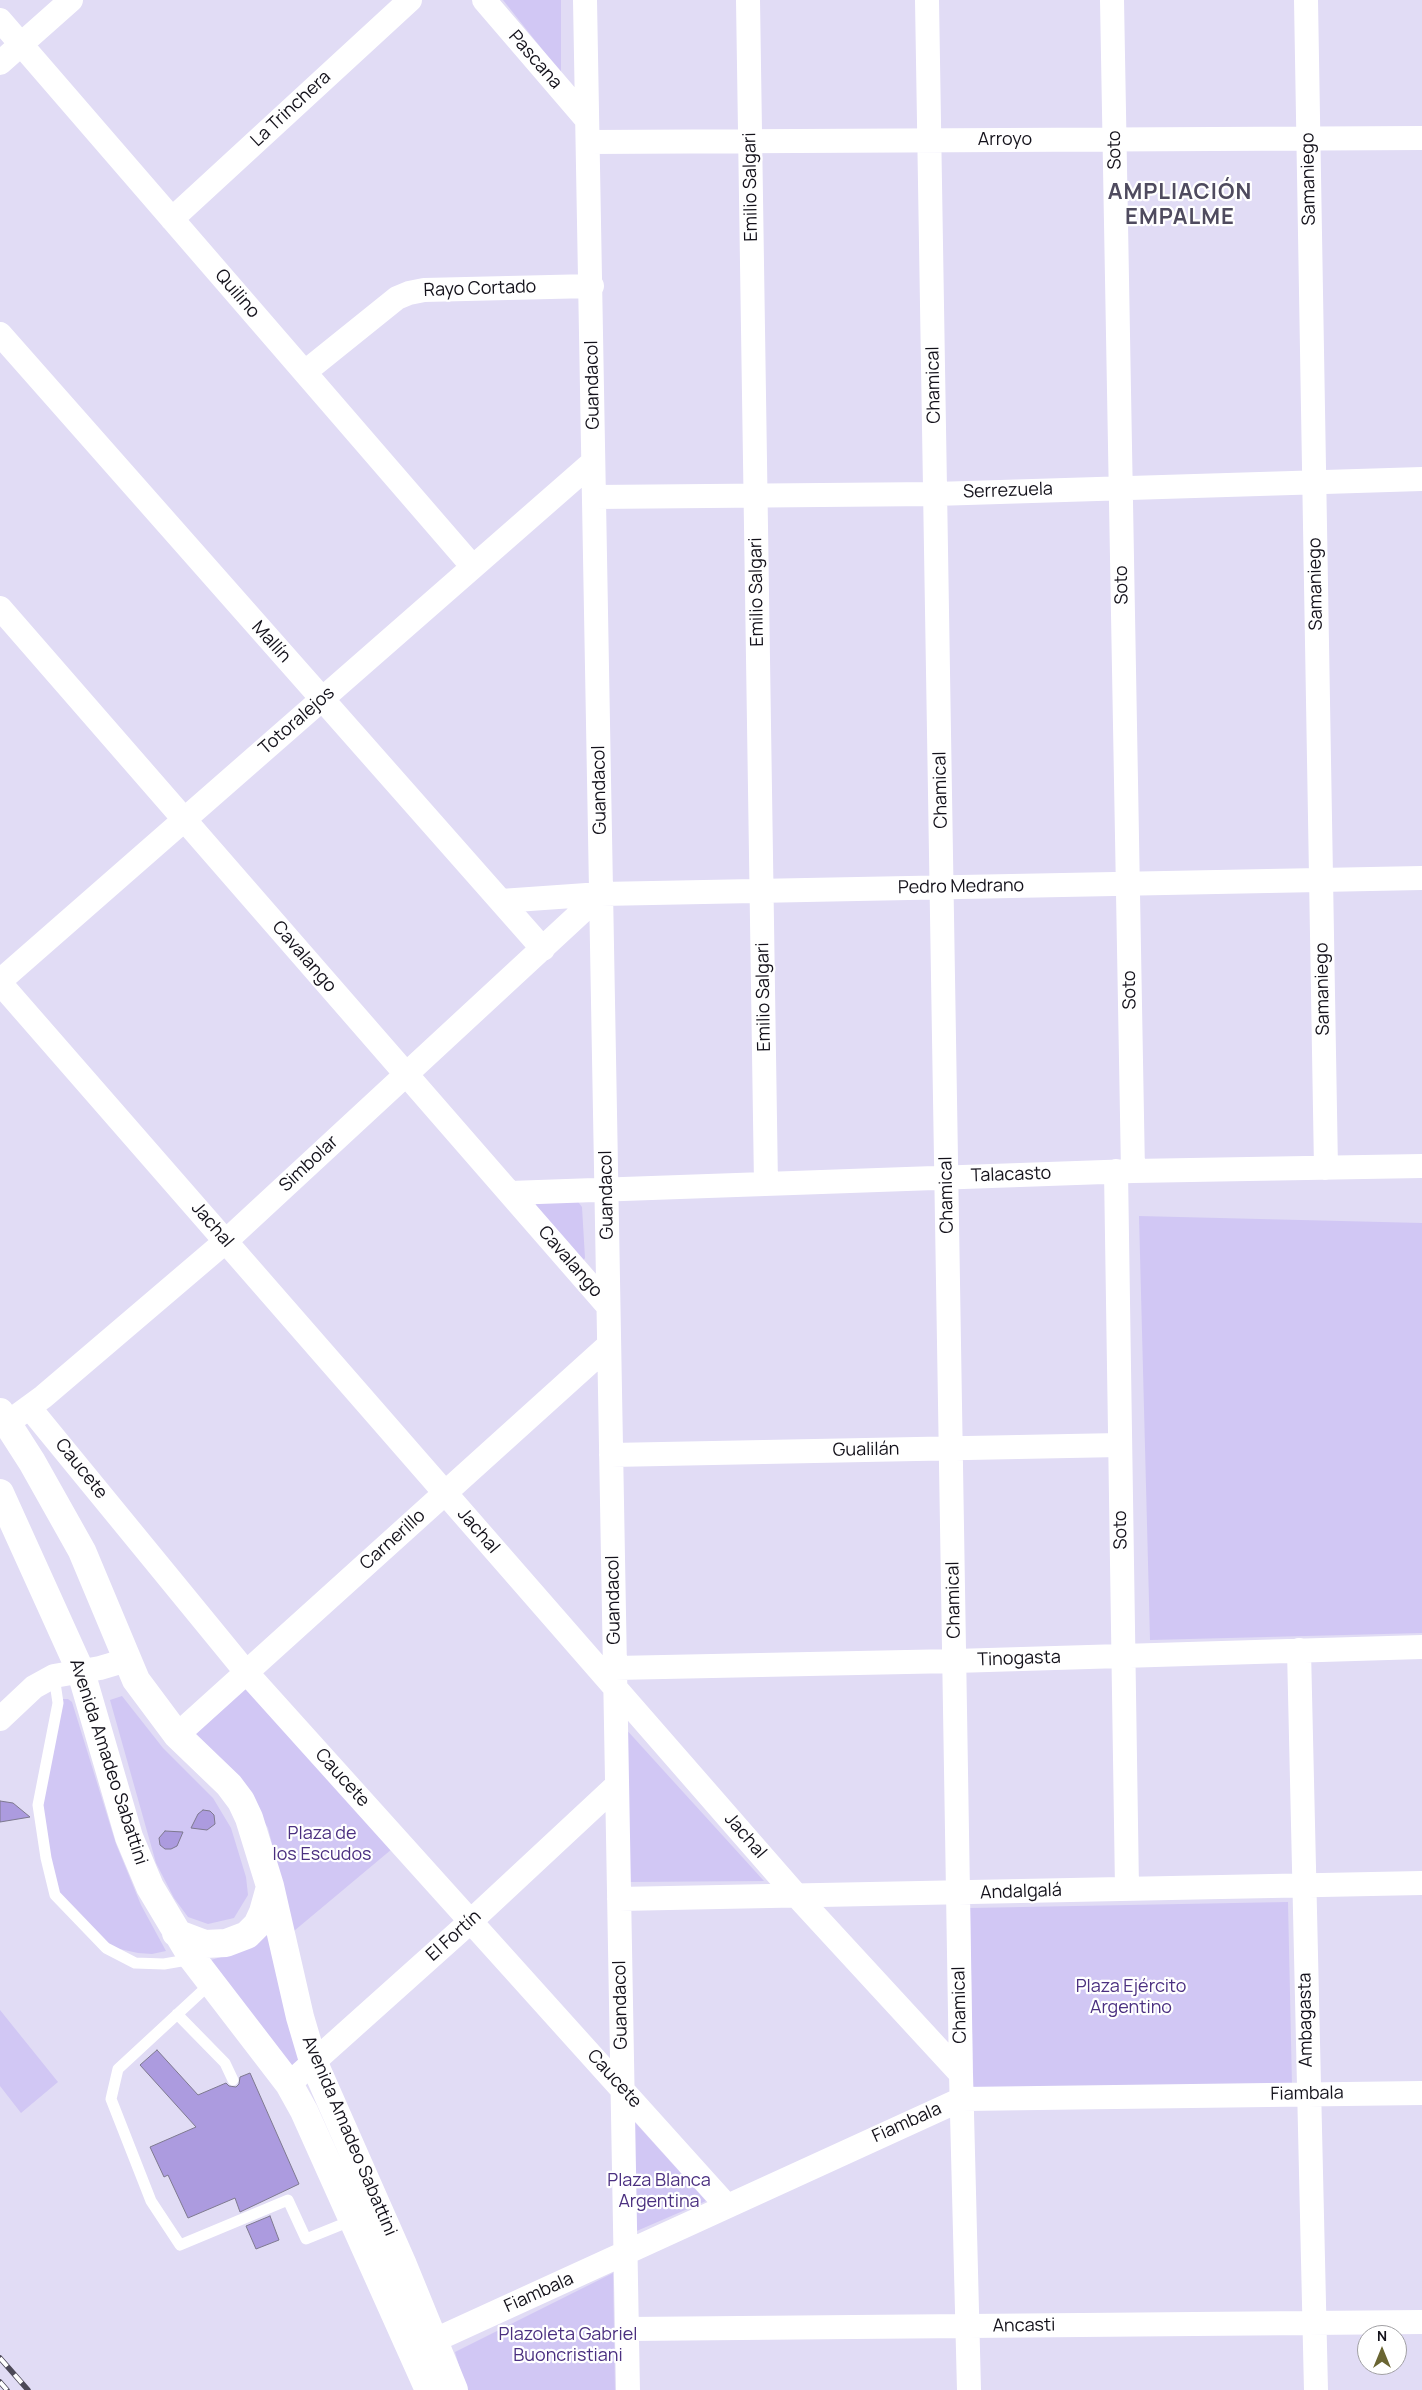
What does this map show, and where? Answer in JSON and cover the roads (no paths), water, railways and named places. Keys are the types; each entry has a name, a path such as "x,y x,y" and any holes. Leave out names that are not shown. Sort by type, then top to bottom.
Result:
{"main road":[{"name":"Avenida Amadeo Sabattini","path":"12,1414 53,1498 82,1551 136,1680 177,1734 229,1786 241,1801 257,1840 270,1886 300,2017 313,2061 435,2340 454,2390"},
{"name":"Avenida Amadeo Sabattini","path":"0,1493 81,1672 129,1837 150,1887 193,1959 289,2084 304,2111 429,2390"},
{"path":"176,1933 205,1944 226,1943 247,1935 257,1925 263,1912 270,1886"}],"street":[{"path":"0,63 71,0"},
{"name":"La Trinchera","path":"172,219 410,0"},
{"name":"Pascana","path":"484,0 588,131"},
{"name":"Guandacol","path":"585,0 592,286 593,462 628,2390"},
{"name":"Emilio Salgari","path":"748,0 766,1184"},
{"name":"Chamical","path":"927,0 961,2074 968,2390"},
{"name":"Soto","path":"1112,0 1128,884 1120,1446 1127,1889"},
{"name":"Samaniego","path":"1306,0 1326,1168"},
{"name":"Quilino","path":"0,20 473,567"},
{"name":"Arroyo","path":"588,131 750,142 1422,138"},
{"name":"Rayo Cortado","path":"305,372 397,298 410,293 424,290 592,286"},
{"name":"Mallín","path":"0,334 542,948"},
{"name":"Totoralejos","path":"0,982 593,462"},
{"name":"Serrezuela","path":"595,497 936,494 1422,479"},
{"name":"Cavalango","path":"0,608 608,1306"},
{"name":"Pedro Medrano","path":"501,901 601,894 1422,878"},
{"name":"Simbolar","path":"12,1414 226,1241 601,894"},
{"name":"Jachal","path":"0,982 445,1493 615,1678 796,1895 961,2074"},
{"name":"Talacasto","path":"510,1193 1124,1171 1422,1166"},
{"name":"Carnerillo","path":"177,1734 609,1345"},
{"name":"Caucete","path":"12,1414 727,2206"},
{"name":"Gualilán","path":"611,1455 1120,1446"},
{"name":"Tinogasta","path":"615,1678 955,1661 1422,1647"},
{"name":"Ambagasta","path":"1299,1650 1316,2390"},
{"path":"0,1719 34,1687 54,1676 81,1672 127,1660"},
{"name":"El Fortín","path":"289,2084 471,1921 617,1785"},
{"name":"Andalgalá","path":"619,1899 1422,1884"},
{"name":"Fiambala","path":"435,2340 962,2099 1422,2093"},
{"name":"Ancasti","path":"627,2329 1422,2322"}],"lane":[{"path":"54,1676 58,1703 38,1805 46,1858 55,1895 106,1948 135,1963 164,1964 193,1959"},
{"path":"211,1983 118,2069 111,2099 151,2201 180,2245 286,2195 306,2239 353,2220"},
{"path":"177,2014 225,2063 233,2080"}],"railway":[{"path":"0,2358 28,2390"},
{"path":"0,2382 7,2390"}],"district":[{"name":"AMPLIACIÓN EMPALME","path":"1180,206"}],"park label":[{"name":"Plaza de los Escudos","path":"322,1844"},
{"name":"Plaza Ejército Argentino","path":"1131,1997"},
{"name":"Plaza Blanca Argentina","path":"659,2191"},
{"name":"Plazoleta Gabriel Buoncristiani","path":"568,2345"}]}
